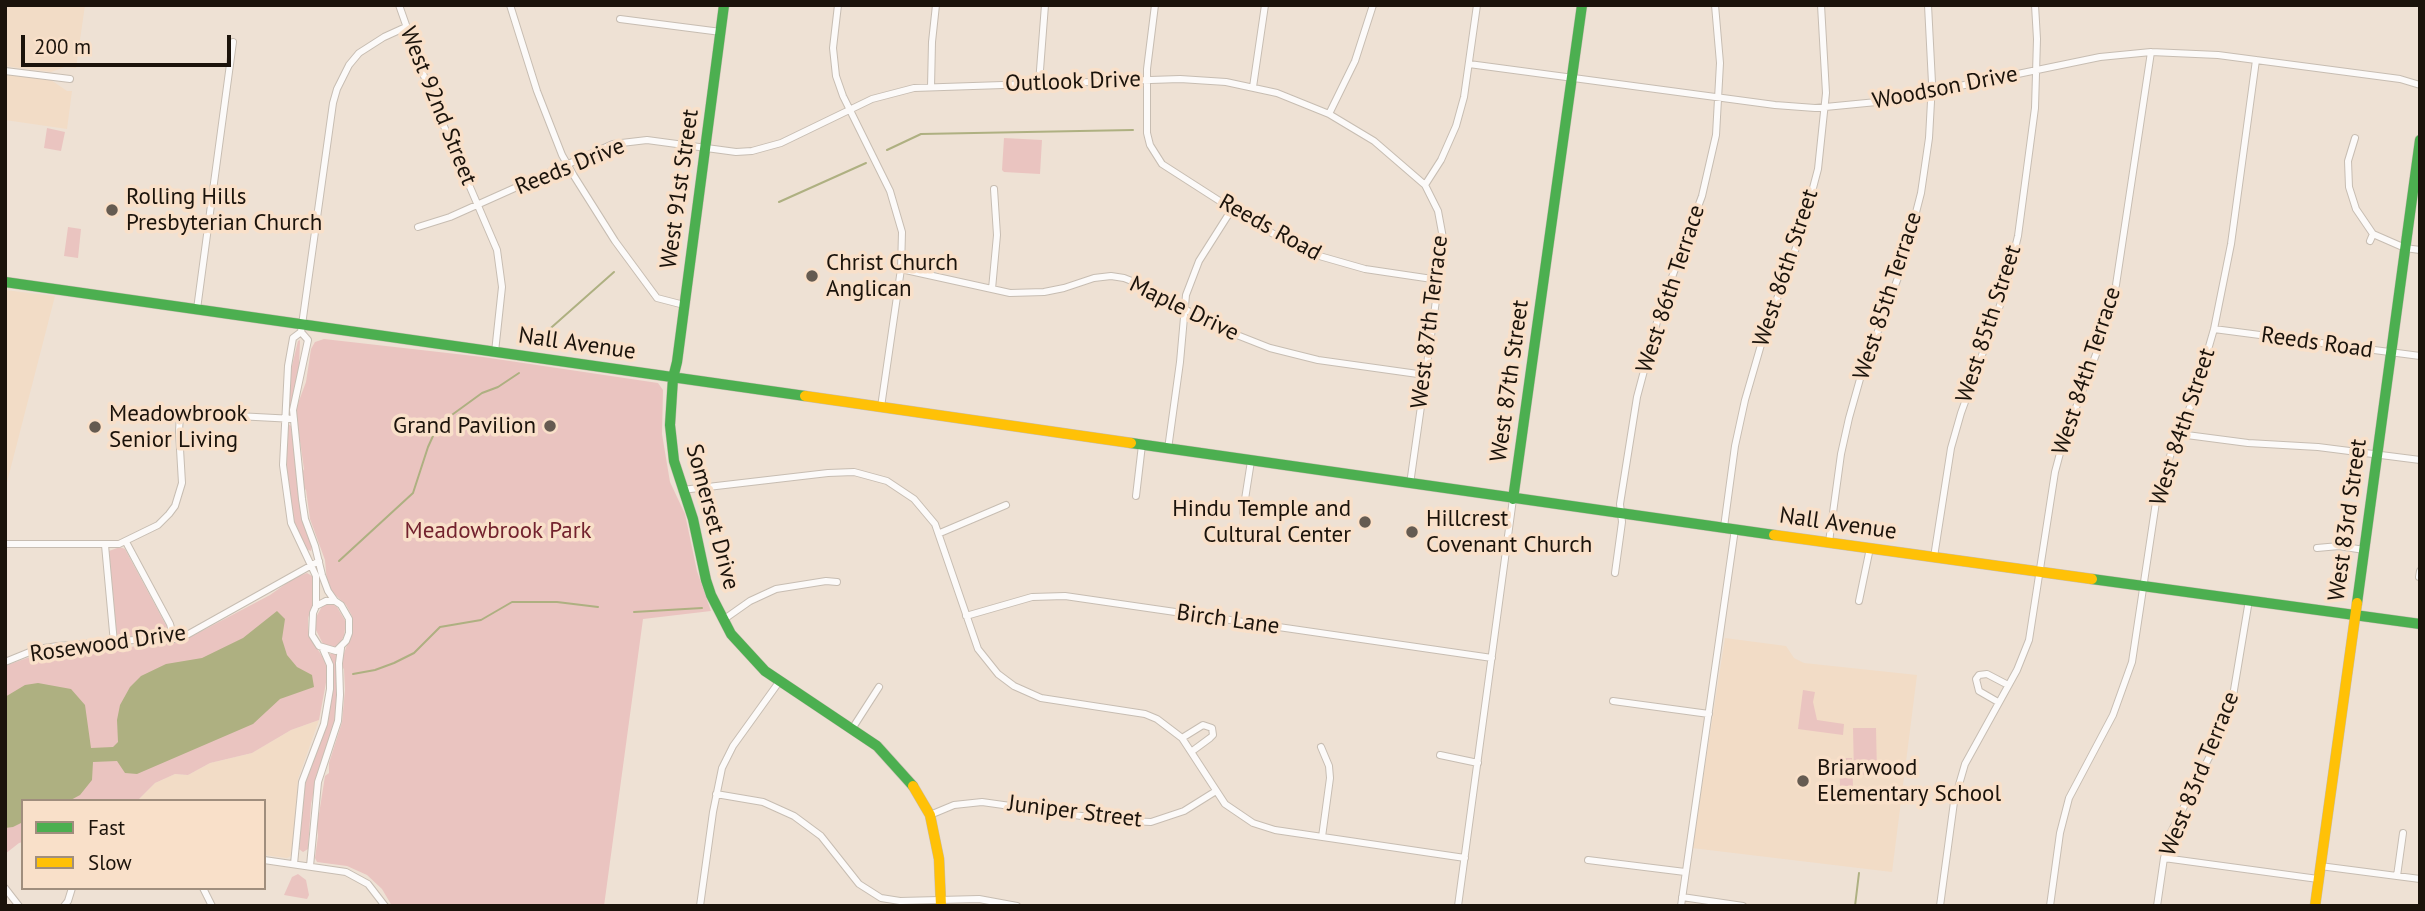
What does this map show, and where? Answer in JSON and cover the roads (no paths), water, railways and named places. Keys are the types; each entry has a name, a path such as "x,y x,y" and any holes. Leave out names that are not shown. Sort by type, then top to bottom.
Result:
{"main road":[{"name":"West 91st Street","path":"673,378 724,5"},
{"name":"West 87th Street","path":"1513,499 1582,5"},
{"name":"West 83rd Street","path":"2315,906 2420,140"},
{"name":"Nall Avenue","path":"5,282 197,309 302,328 495,352 1513,499 2420,624"},
{"name":"Somerset Drive","path":"673,378 670,425 674,461 693,519 706,580 723,620 741,648 779,682 891,758 918,792 930,815 939,859 941,903"}],"street":[{"name":"West 92nd Street","path":"399,5 431,96 491,232 500,267 502,302 495,352"},
{"path":"510,5 537,91 567,164 615,241 657,298 684,305"},
{"path":"838,5 833,48 839,87 896,206 902,232 901,269 881,407"},
{"path":"932,87 932,42 936,5"},
{"path":"1039,83 1045,5"},
{"name":"Reeds Road","path":"1155,5 1146,80 1147,114 1150,145 1163,164 1287,243 1326,260 1439,280"},
{"path":"1253,87 1265,5"},
{"path":"1328,114 1355,61 1373,5"},
{"path":"1425,185 1441,160 1456,126 1464,97 1477,5"},
{"name":"West 86th Terrace","path":"1615,573 1622,522 1620,504 1631,428 1646,358 1661,307 1702,196 1716,135 1720,63 1715,5"},
{"name":"West 86th Street","path":"1724,527 1735,446 1745,400 1765,331 1800,237 1822,143 1825,57 1821,5"},
{"name":"West 85th Terrace","path":"1829,542 1841,454 1849,418 1860,379 1902,267 1919,205 1929,138 1931,92 1928,5"},
{"name":"West 85th Street","path":"1934,557 1951,448 2003,298 2012,262 2033,129 2037,69 2035,5"},
{"path":"620,19 721,32"},
{"path":"310,866 318,782 338,721 339,663 341,648 349,633 349,619 346,611 328,591 303,511 293,419 307,340 302,328 337,89 349,65 359,53 406,27"},
{"path":"197,309 233,42"},
{"name":"Woodson Drive","path":"1469,64 1775,105 1825,107 1887,101 2100,57 2151,52 2196,52 2400,79 2420,85"},
{"name":"West 84th Terrace","path":"1940,906 1958,785 1975,744 2022,660 2029,640 2054,472 2101,341 2116,285 2151,52"},
{"name":"West 84th Street","path":"2050,906 2060,833 2069,798 2113,715 2132,662 2156,502 2202,373 2214,329 2231,244 2256,60"},
{"path":"5,71 70,79"},
{"name":"Outlook Drive","path":"705,148 736,152 768,148 849,110 899,91 932,87 1206,79 1277,93 1328,114 1374,141 1425,185"},
{"path":"2355,138 2348,161 2349,187 2356,209 2371,237 2420,250"},
{"name":"Reeds Drive","path":"478,205 612,144 647,140 705,148"},
{"name":"West 87th Terrace","path":"1410,484 1443,251 1442,230 1432,196 1425,185"},
{"path":"992,289 997,235 994,189"},
{"name":"West 92nd Street","path":"418,228 478,205"},
{"path":"1168,449 1189,286 1199,261 1232,209"},
{"name":"Maple Drive","path":"901,269 1010,293 1044,292 1111,276 1133,280 1214,326 1270,348 1318,359 1426,375"},
{"path":"294,864 302,782 324,724 330,689 330,665 323,649 315,642 311,629 317,588 312,565 294,532 289,515 283,466 286,379 293,338 302,328"},
{"name":"Reeds Road","path":"2214,329 2420,356"},
{"path":"5,544 105,545 127,542 165,519 178,499 183,477 180,413 293,419"},
{"path":"2179,434 2420,460"},
{"path":"1136,496 1142,445"},
{"path":"1242,512 1251,461"},
{"path":"682,490 854,472 871,475 901,489 925,511 940,533 973,638 988,663 1014,686 1026,693 1053,701 1145,714 1171,728 1182,738 1216,791 1233,811 1252,823 1275,830 1465,858"},
{"name":"West 87th Street","path":"1458,906 1513,499"},
{"path":"940,533 1006,505"},
{"path":"1681,906 1735,529"},
{"path":"127,542 170,624 174,639"},
{"path":"105,545 114,643"},
{"path":"2317,548 2339,546 2364,551"},
{"path":"1859,601 1870,548"},
{"name":"Rosewood Drive","path":"5,662 37,649 174,639 195,632 319,561"},
{"path":"723,620 750,601 776,589 826,581 837,582"},
{"name":"Birch Lane","path":"966,615 1032,597 1065,596 1492,658"},
{"name":"West 83rd Terrace","path":"2157,906 2164,858 2178,815 2209,760 2227,718 2238,675 2249,600"},
{"path":"316,606 326,601 335,601"},
{"path":"323,649 336,651 341,648"},
{"path":"1998,702 1979,691 1976,679 1979,675 1987,674 2008,685"},
{"path":"700,906 716,794 727,757 779,682"},
{"path":"852,729 879,688"},
{"path":"1613,701 1709,714"},
{"path":"1182,738 1203,725 1212,728 1213,735 1191,752"},
{"path":"1321,747 1329,766 1330,778 1322,837"},
{"path":"1440,755 1478,763"},
{"name":"Juniper Street","path":"930,815 954,805 982,802 1124,821 1151,822 1184,811 1216,791"},
{"path":"716,794 763,802 794,816 821,836 852,876 875,895 900,901 941,903 979,899 1017,906"},
{"path":"2397,876 2403,832"},
{"path":"2164,858 2318,879"},
{"path":"266,860 346,873 363,880 375,890 385,906"},
{"path":"1588,860 1685,872"},
{"path":"2320,866 2420,879"},
{"path":"5,888 19,906"},
{"path":"64,906 71,890"},
{"path":"203,890 212,906"},
{"path":"1682,897 1743,906"}],"waterway":[{"path":"887,150 921,134 1133,130"},
{"path":"779,202 866,163"},
{"path":"535,342 614,272"},
{"path":"339,561 413,493 438,425 482,393 498,387 519,373"},
{"path":"353,674 375,670 414,653 440,627 481,620 512,602 557,602 598,607"},
{"path":"634,612 702,608"},
{"path":"1855,906 1859,873"}],"place":[{"name":"Rolling Hills Presbyterian Church","path":"112,210"},
{"name":"Christ Church Anglican","path":"812,276"},
{"name":"Grand Pavilion","path":"550,426"},
{"name":"Meadowbrook Senior Living","path":"95,427"},
{"name":"Hindu Temple and Cultural Center","path":"1365,522"},
{"name":"Hillcrest Covenant Church","path":"1412,532"},
{"name":"Briarwood Elementary School","path":"1803,781"}],"park label":[{"name":"Meadowbrook Park","path":"498,531"}]}
